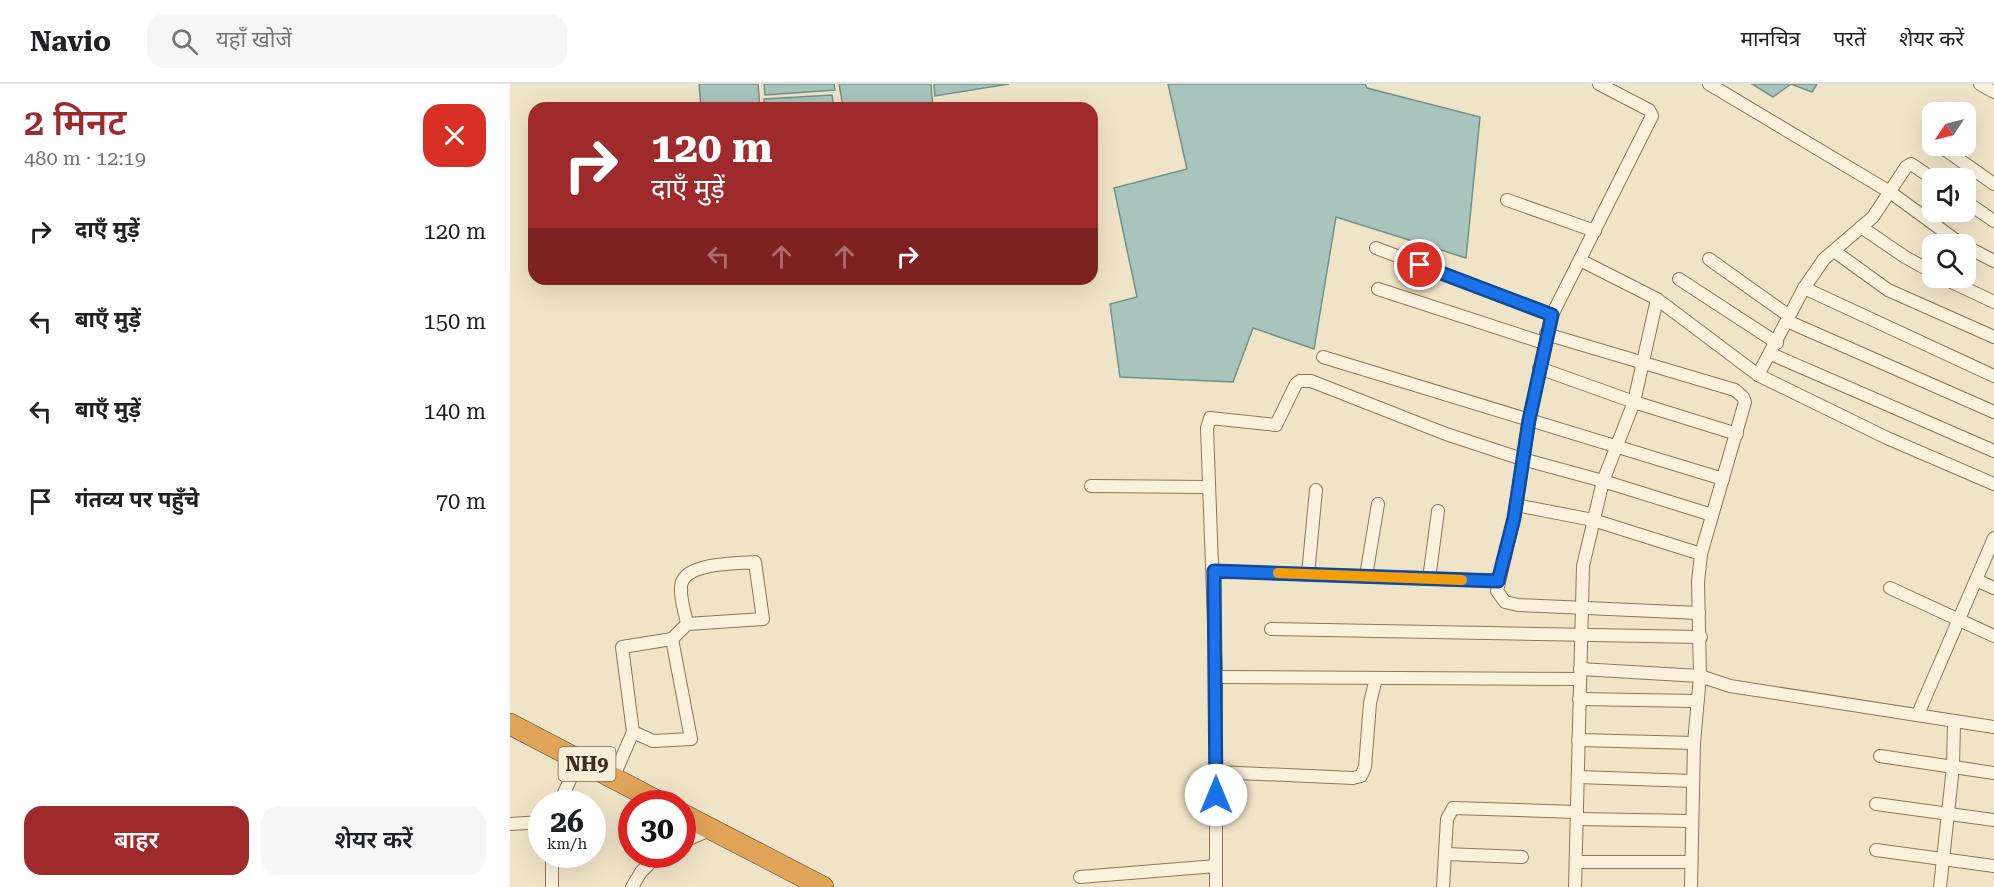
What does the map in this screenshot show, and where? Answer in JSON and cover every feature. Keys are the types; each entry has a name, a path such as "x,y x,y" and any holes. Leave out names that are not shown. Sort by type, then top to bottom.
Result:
{"highway":[{"name":"NH9","path":"510,724 636,790"},
{"path":"696,821 822,887"}],"street":[{"path":"1599,84 1649,110 1652,116 1552,315 1539,369 1516,505 1497,591 1505,602 1518,605 1699,613"},
{"path":"1709,84 1890,192 1948,234"},
{"path":"1980,84 1994,92"},
{"path":"1954,156 1994,184"},
{"path":"1758,375 1774,349 1804,288 1824,260 1873,217 1909,164 1922,172"},
{"path":"1506,200 1595,231"},
{"path":"1976,209 1994,221"},
{"path":"1861,227 1922,266"},
{"path":"1376,248 1552,315"},
{"path":"1834,251 1888,290 1994,337"},
{"path":"1976,252 1994,261"},
{"path":"1709,259 1788,319 1994,412"},
{"path":"1580,260 1657,299 1758,375 1887,438 1994,484"},
{"path":"1679,279 1774,349 1994,451"},
{"path":"1804,288 1994,376"},
{"path":"1964,288 1994,302"},
{"path":"1378,289 1545,339 1643,361 1740,392 1745,402 1701,554 1698,582 1701,637 1694,743 1691,887"},
{"path":"1575,887 1583,566 1603,481 1634,402 1657,299"},
{"path":"1323,357 1723,479"},
{"path":"1539,369 1737,434"},
{"path":"1216,887 1214,571 1207,428 1210,418 1276,425 1296,384 1305,380 1522,459 1712,515"},
{"path":"1091,486 1209,487"},
{"path":"1308,574 1316,490"},
{"path":"1366,576 1378,504"},
{"path":"1516,505 1593,520 1701,554"},
{"path":"1429,579 1438,511"},
{"path":"1918,714 1994,538"},
{"path":"613,778 633,732 622,646 672,639 687,624 764,619 755,562 694,569 685,575 681,586 687,624"},
{"path":"1214,571 1498,581"},
{"path":"1976,580 1994,588"},
{"path":"1890,588 1994,636"},
{"path":"1271,629 1701,637"},
{"path":"633,732 653,741 691,739 672,639"},
{"path":"1216,677 1376,678 1580,674 1700,676 1730,686 1994,727"},
{"path":"1216,772 1353,778 1362,776 1365,767 1370,703 1376,678"},
{"path":"1579,699 1696,701"},
{"path":"1940,887 1953,767 1954,722"},
{"path":"1578,740 1694,743"},
{"path":"1880,756 1994,773"},
{"path":"565,790 579,760"},
{"path":"1578,777 1693,781"},
{"path":"1876,804 1994,820"},
{"path":"1443,887 1448,813 1453,808 1692,821"},
{"path":"510,824 528,823"},
{"path":"696,836 712,829"},
{"path":"1876,850 1994,866"},
{"path":"1445,854 1522,857"},
{"path":"1576,862 1691,862"},
{"path":"1080,877 1216,866"},
{"path":"552,868 552,887"},
{"path":"632,887 645,868"}],"water":[{"path":"699,84 758,84 760,102 700,102"},
{"path":"764,84 834,84 835,90 765,95"},
{"path":"839,84 931,84 932,102 842,102"},
{"path":"934,84 1009,84 935,96"},
{"path":"1168,84 1365,84 1367,88 1480,117 1466,258 1336,217 1314,349 1253,328 1233,382 1120,377 1110,304 1137,297 1114,188 1187,169"},
{"path":"1752,84 1791,84 1773,97"},
{"path":"1791,84 1817,84 1812,92"},
{"path":"832,95 833,102 764,102 764,99"}],"slow traffic":[{"path":"1278,573 1462,580"}],"route":[{"path":"1216,795 1214,571 1498,581 1514,518 1529,420 1552,315 1420,265"}]}
